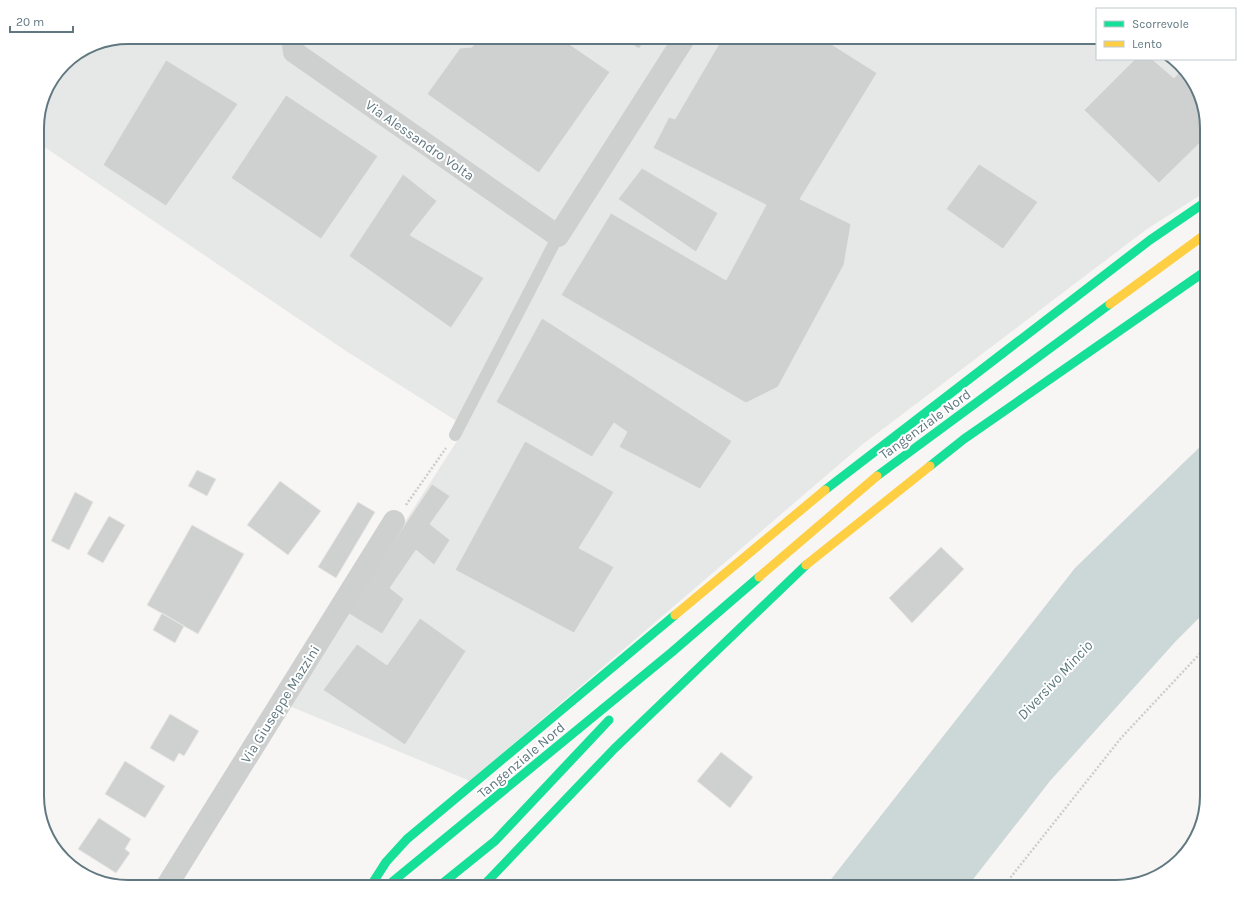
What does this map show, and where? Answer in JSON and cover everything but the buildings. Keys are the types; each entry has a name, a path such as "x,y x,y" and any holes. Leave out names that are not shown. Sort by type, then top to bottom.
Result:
{"main road":[{"path":"374,880 378,871 391,854 407,839 848,471 1028,335 1150,240 1200,206"},
{"name":"Tangenziale Nord","path":"395,880 672,652 867,484 1200,238"},
{"path":"489,880 614,749 801,569 964,439 1200,275"},
{"name":"Tangenziale Nord","path":"624,704 672,652"},
{"path":"447,880 495,841 614,715"}],"street":[{"name":"Via Alessandro Volta","path":"293,44 294,52 558,236"},
{"path":"558,236 681,44"},
{"name":"Via Giuseppe Mazzini","path":"170,880 394,522"}],"lane":[{"path":"455,435 558,236"}],"path":[{"path":"394,522 455,435"},
{"path":"1009,880 1121,738 1200,653"}],"shaded area":[{"path":"128,44 1096,44 1096,60 1166,60 1176,68 1186,81 1194,96 1197,106 1200,128 1200,195 1147,229 863,444 470,781 287,705 466,427 346,351 44,147 44,122 50,96 55,86 68,68 81,58 101,48"}],"water":[{"name":"Diversivo Mincio","path":"1200,447 1200,617 1176,641 1050,781 972,880 830,880 1075,568"}],"traffic: fast":[{"path":"825,490 1150,240 1200,206"},
{"path":"930,466 964,439 1200,275"},
{"path":"877,476 1110,304"},
{"path":"489,880 614,749 806,565"},
{"path":"395,880 672,652 759,577"},
{"path":"374,880 386,862 407,839 675,615"},
{"path":"447,880 495,841 609,720"}],"traffic: slow":[{"path":"1110,304 1200,238"},
{"path":"806,565 930,466"},
{"path":"759,577 877,476"},
{"path":"675,615 825,490"}]}
